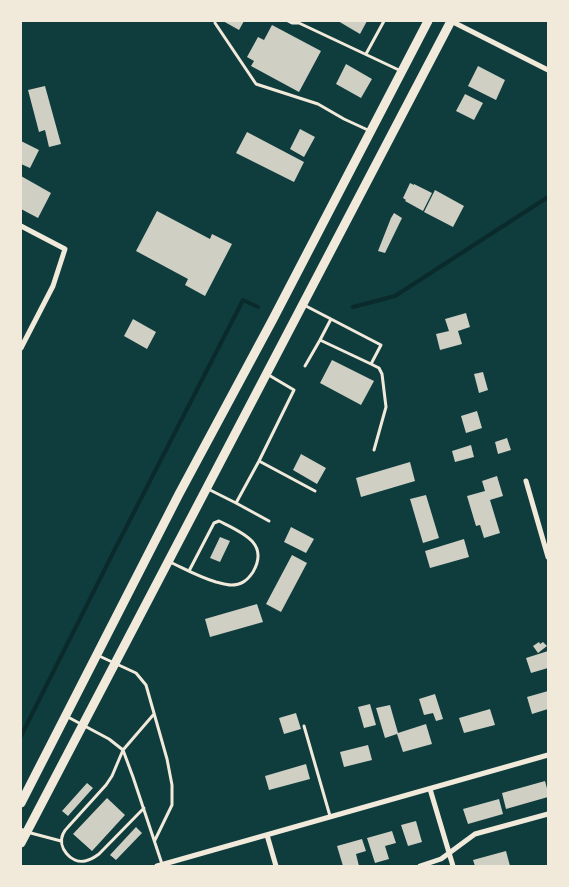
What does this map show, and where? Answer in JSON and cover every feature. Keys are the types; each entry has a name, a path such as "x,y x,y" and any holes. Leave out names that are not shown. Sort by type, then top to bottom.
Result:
{"main road":[{"path":"21,803 179,494 273,319 428,21"},
{"path":"21,843 24,830 84,724 451,21"}],"street":[{"path":"451,21 548,70"},
{"path":"21,226 65,250 53,286 21,348"},
{"path":"526,481 548,557"},
{"path":"160,865 548,755"},
{"path":"430,789 453,866"},
{"path":"420,866 441,859 475,834 548,814"},
{"path":"266,835 276,866"}],"lane":[{"path":"288,21 292,23 299,22 402,71"},
{"path":"366,54 384,21"},
{"path":"215,23 256,84 318,104 371,132"},
{"path":"304,305 381,345 372,364"},
{"path":"305,366 331,320"},
{"path":"320,340 372,364 382,374 386,406 374,450"},
{"path":"236,504 294,390 267,374"},
{"path":"259,461 315,491"},
{"path":"207,488 269,521"},
{"path":"169,562 199,576 228,586 239,585 249,578 257,564 259,553 252,541 219,521 214,523 189,571"},
{"path":"96,654 136,673 146,685 167,759 172,785 172,805 155,840"},
{"path":"144,808 92,859 84,862 76,860 64,850 61,841 62,834 106,785 123,750 154,714"},
{"path":"65,716 84,724 123,750 155,840 160,865"},
{"path":"304,726 330,817"},
{"path":"24,830 61,841"}],"building":[{"path":"223,21 244,21 239,30"},
{"path":"338,21 367,21 360,34"},
{"path":"272,25 321,51 299,92 251,66 254,61 247,57 258,37 264,40"},
{"path":"346,64 372,79 361,98 336,84"},
{"path":"478,66 505,80 496,100 468,86"},
{"path":"45,86 61,144 49,147 45,130 39,132 28,90"},
{"path":"465,94 483,103 474,120 456,111"},
{"path":"300,129 315,137 304,157 290,149"},
{"path":"247,132 304,162 294,182 236,153"},
{"path":"21,141 39,150 30,168 21,164"},
{"path":"21,176 51,193 38,218 21,209"},
{"path":"410,183 432,193 423,211 403,198"},
{"path":"435,190 464,206 453,227 424,212"},
{"path":"157,211 210,239 212,234 232,244 205,296 185,285 188,279 136,251"},
{"path":"394,213 402,218 385,253 378,251 391,218"},
{"path":"466,313 470,327 458,331 462,344 440,350 436,334 449,331 445,319"},
{"path":"133,319 156,332 147,349 124,336"},
{"path":"332,360 374,381 361,405 320,383"},
{"path":"483,372 488,390 479,393 474,374"},
{"path":"477,411 482,428 466,433 461,416"},
{"path":"507,438 511,450 498,454 495,442"},
{"path":"471,445 474,457 455,462 452,451"},
{"path":"301,454 326,468 317,484 293,470"},
{"path":"410,462 415,481 361,497 356,478"},
{"path":"497,476 503,496 490,500 500,533 484,538 480,525 476,526 467,496 485,491 482,481"},
{"path":"426,495 439,538 423,543 410,499"},
{"path":"291,527 314,539 306,553 284,542"},
{"path":"220,537 230,541 220,562 210,558"},
{"path":"464,539 469,557 430,568 425,551"},
{"path":"292,555 307,563 281,612 266,604"},
{"path":"257,604 263,622 210,637 205,619"},
{"path":"539,642 540,644 543,642 547,646 538,653 533,646"},
{"path":"548,651 548,668 531,673 526,658"},
{"path":"548,691 548,709 532,714 527,697"},
{"path":"435,694 443,719 436,721 433,713 424,715 419,699"},
{"path":"370,704 376,725 364,728 358,707"},
{"path":"390,705 398,733 426,724 432,744 403,752 397,734 385,738 376,708"},
{"path":"490,709 495,725 464,733 459,718"},
{"path":"296,713 301,729 284,734 279,718"},
{"path":"368,745 372,760 344,767 340,752"},
{"path":"306,764 310,779 269,790 265,776"},
{"path":"545,781 548,797 506,809 502,793"},
{"path":"87,783 93,788 68,816 62,811"},
{"path":"107,798 125,815 92,851 73,834"},
{"path":"499,799 503,814 468,824 463,809"},
{"path":"416,821 422,842 408,846 401,825"},
{"path":"136,827 142,833 116,860 110,855"},
{"path":"392,831 396,843 385,846 389,859 375,863 367,838"},
{"path":"362,839 366,851 356,854 359,866 343,866 337,846"},
{"path":"506,851 510,866 475,866 473,860"}],"waterway":[{"path":"353,307 395,296 548,197"},
{"path":"21,736 243,300 258,307"}]}
